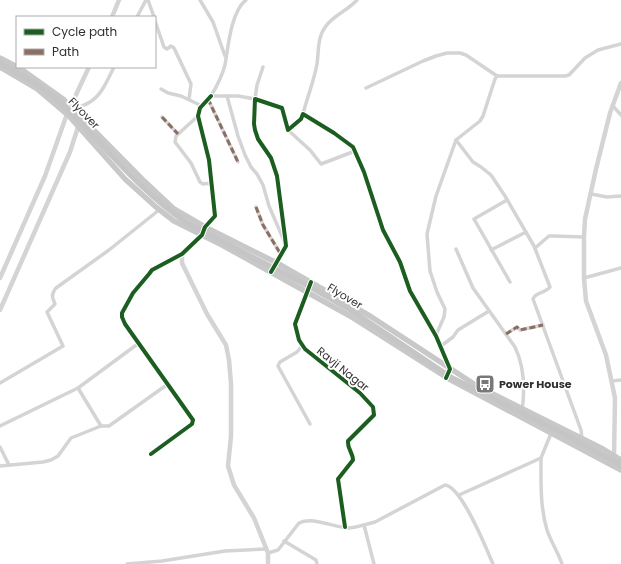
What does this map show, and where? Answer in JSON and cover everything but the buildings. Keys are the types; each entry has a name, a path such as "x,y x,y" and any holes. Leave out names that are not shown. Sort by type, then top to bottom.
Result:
{"highway":[{"name":"Flyover","path":"0,63 38,85 60,102 132,178 175,214 187,222 314,289 348,309 452,378 562,433 621,465"}],"main road":[{"path":"0,58 16,68"},
{"path":"0,67 36,88 68,115 125,179 159,210 174,221 350,316 446,378 621,470"},
{"path":"16,68 63,99 142,179 174,209 205,227 275,262 370,316 477,386 523,408 621,460"}],"street":[{"path":"112,16 120,0"},
{"path":"138,16 147,0"},
{"path":"147,0 154,16"},
{"path":"200,0 213,22 226,57"},
{"path":"288,130 300,119 303,114 317,64 321,35 327,24 349,8 357,0"},
{"path":"212,183 203,184 200,182 191,163 174,140 178,134 198,116 202,106 209,98 220,79 231,29 243,1"},
{"path":"156,24 164,47 166,49 172,46 174,48 191,84 189,99"},
{"path":"366,88 423,61 447,53 460,53 466,55 497,76 566,76 569,75 585,58 598,50 621,44"},
{"path":"263,67 257,85 254,124 258,139 271,158 277,176 286,246 280,253 271,272"},
{"path":"0,278 45,176 68,115 73,109 89,68"},
{"path":"73,109 91,102 101,92 113,68"},
{"path":"436,335 444,317 445,309 436,292 430,271 427,234 436,196 456,140 480,122 497,76"},
{"path":"614,466 615,398 606,355 586,301 584,278 584,237 585,219 613,106 620,86"},
{"path":"161,89 168,93 189,99 202,106"},
{"path":"227,96 245,155 263,185 286,246"},
{"path":"209,98 238,96 255,99 282,108 288,130 310,150 321,164 355,151"},
{"path":"209,98 238,162"},
{"path":"613,106 621,115"},
{"path":"303,114 334,133 353,147 364,172 383,230 400,262 410,291 441,346 450,369 446,378"},
{"path":"151,454 193,422 193,419 123,320 122,312 133,293 152,270 182,254 202,235 205,227 215,216 209,160 198,116"},
{"path":"162,117 178,134"},
{"path":"0,310 70,152 78,127"},
{"path":"456,140 473,162 491,175 535,248 549,285 548,289 535,295 533,299 581,430 582,439 580,449"},
{"path":"591,194 607,197 621,196"},
{"path":"507,200 474,218 510,282"},
{"path":"256,206 263,225 280,253"},
{"path":"0,383 63,346 47,312 55,304 52,296 56,288 109,250 159,210"},
{"path":"492,250 526,232"},
{"path":"535,248 549,236 584,237"},
{"path":"456,249 473,288 516,347 524,384 521,418"},
{"path":"182,254 182,263 207,314 226,345 231,384 231,436 228,466 234,484 254,518 267,551 268,564"},
{"path":"584,278 621,268"},
{"name":"Ravji Nagar","path":"311,282 295,324 302,346 360,393 372,404 375,409 374,415 348,441 348,446 353,460 338,479 345,527"},
{"path":"441,346 453,337 458,330 489,311"},
{"path":"506,334 517,327 520,330 543,326"},
{"path":"0,426 78,388 139,343"},
{"path":"302,346 294,355 280,362 278,366 310,424"},
{"path":"612,381 621,380"},
{"path":"0,466 51,460 58,456 71,438 115,422 168,384"},
{"path":"78,388 101,426"},
{"path":"555,425 541,458 542,497 547,531 562,564"},
{"path":"0,447 9,465"},
{"path":"459,495 541,458"},
{"path":"127,564 162,561 225,551 278,550 302,521 345,527 364,525 375,522 445,484 450,485 459,495 479,532 493,564"},
{"path":"364,525 374,564"},
{"path":"284,541 316,560 317,564"}],"marked path":[{"path":"208,99 238,162"},
{"path":"162,117 178,134"},
{"path":"256,207 263,225 280,253"},
{"path":"506,334 517,327 520,330 543,325"}],"cycle path":[{"path":"151,454 192,424 193,420 125,324 122,313 133,293 152,270 182,254 202,235 205,227 215,216 209,160 198,116 200,108 211,96"},
{"path":"271,272 286,246 277,176 271,158 258,139 255,130 255,99 282,108 288,130 301,119 303,114 334,133 353,147 364,172 383,230 400,262 410,291 436,336 450,369 446,378"},
{"path":"311,282 295,324 299,340 305,349 360,393 373,407 374,415 348,441 348,446 353,460 338,479 345,527"}],"place":[{"name":"Power House","path":"485,384"}]}
